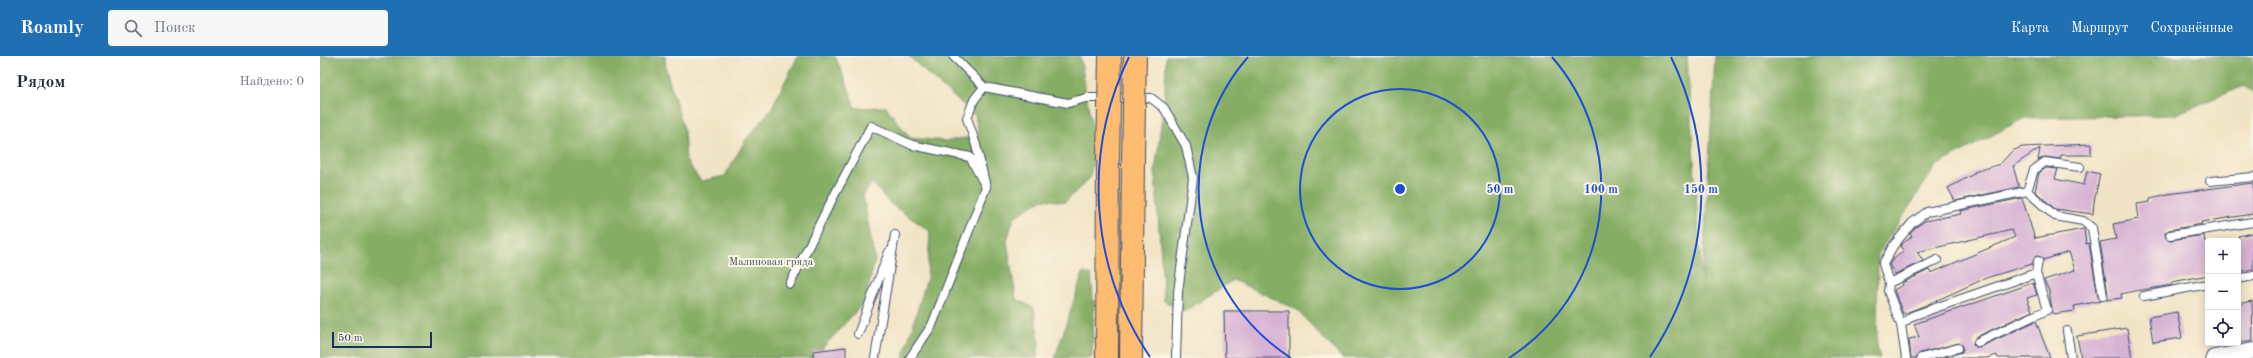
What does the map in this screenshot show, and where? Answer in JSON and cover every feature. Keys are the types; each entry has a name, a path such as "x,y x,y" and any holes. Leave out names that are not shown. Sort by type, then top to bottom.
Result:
{"main road":[{"path":"1107,358 1110,56"},
{"path":"1131,358 1135,56"}],"street":[{"path":"2214,358 2253,351"}],"lane":[{"path":"953,56 984,87 1068,103 1086,98 1151,98 1164,108 1186,146 1193,178 1178,292 1176,358"},
{"path":"910,358 932,325 986,187 976,145 967,118 974,100 984,87"},
{"path":"790,284 825,213 871,126 912,145 970,158 986,187"},
{"path":"2027,191 2034,170 2045,162 2080,167"},
{"path":"2210,181 2253,177"},
{"path":"1906,358 1901,325 1888,291 1889,283 1883,264 1893,246 1912,223 1927,212 2027,191"},
{"path":"2027,191 2055,216 2083,221 2092,228 2104,296"},
{"path":"2170,235 2253,222"},
{"path":"858,334 895,235 875,358"},
{"path":"1889,283 1937,260"},
{"path":"1978,342 2047,310 2036,273 2038,261"},
{"path":"1901,325 1912,316 2036,273"},
{"path":"2241,278 2253,276"},
{"path":"2144,296 2205,285"},
{"path":"2067,331 2072,358"},
{"path":"1921,358 1958,348"}],"green space":[{"name":"Малиновая гряда","path":"320,56 665,56 666,70 684,130 686,161 701,181 725,176 745,141 771,109 798,56 835,56 855,108 886,107 910,138 946,141 979,136 975,115 926,73 909,56 1080,56 1095,147 1090,178 1065,202 1043,199 1014,217 1007,241 1016,299 1034,308 1039,343 1037,358 903,358 927,278 930,231 889,203 872,182 863,196 875,260 865,301 820,351 819,358 320,358"},
{"path":"1166,56 1687,56 1702,284 1715,56 2253,56 2253,92 2244,86 2174,115 2024,118 1936,166 1878,254 1877,345 1880,358 1342,358 1296,309 1233,280 1185,311 1164,301 1155,172 1165,93"},
{"path":"1083,273 1091,275 1094,310 1092,358 1055,358"}],"building":[{"path":"2091,144 2091,155 2061,155 2060,159 2045,157 2038,160 2040,148 2013,166 2019,187 1955,201 1948,188 1974,174 1974,172 2000,164 2012,151 2022,147"},
{"path":"2046,168 2058,169 2055,179 2084,185 2087,171 2100,174 2093,214 2055,209 2035,191 2039,173"},
{"path":"2253,183 2253,214 2201,222 2202,224 2169,230 2165,233 2166,238 2170,240 2204,235 2205,276 2172,282 2172,285 2121,294 2122,298 2106,300 2108,295 2100,242 2116,239 2113,224 2139,219 2137,204 2150,202 2150,198 2168,194"},
{"path":"2022,198 2035,239 2084,229 2086,244 2089,243 2098,297 2101,301 2074,306 2075,311 2053,314 2049,291 2044,280 2075,270 2069,252 2043,260 2041,257 2036,256 2032,264 1986,278 1903,314 1894,290 1903,285 1902,283 1929,270 1931,273 2015,237 2012,230 1917,252 1923,261 1895,274 1889,265 1892,260 1904,251 1900,246 1912,236 1910,234 1916,227 1925,221 1961,214 1960,211"},
{"path":"2253,233 2253,269 2241,271 2241,238 2238,238 2238,236"},
{"path":"2033,283 2037,295 2027,298 2032,311 1976,337 1973,344 1975,347 1980,347 2036,321 2050,358 1998,358 1997,355 1987,358 1942,358 1962,352 1963,346 1959,343 1920,353 1916,358 1911,358 1909,339 1919,337 1914,324"},
{"path":"2252,301 2253,341 2241,343 2241,303"},
{"path":"1224,311 1289,311 1289,358 1225,358"},
{"path":"2177,312 2182,338 2153,342 2149,317"},
{"path":"2127,328 2132,358 2081,358 2077,336"},
{"path":"846,347 846,358 813,358 813,351"}]}
